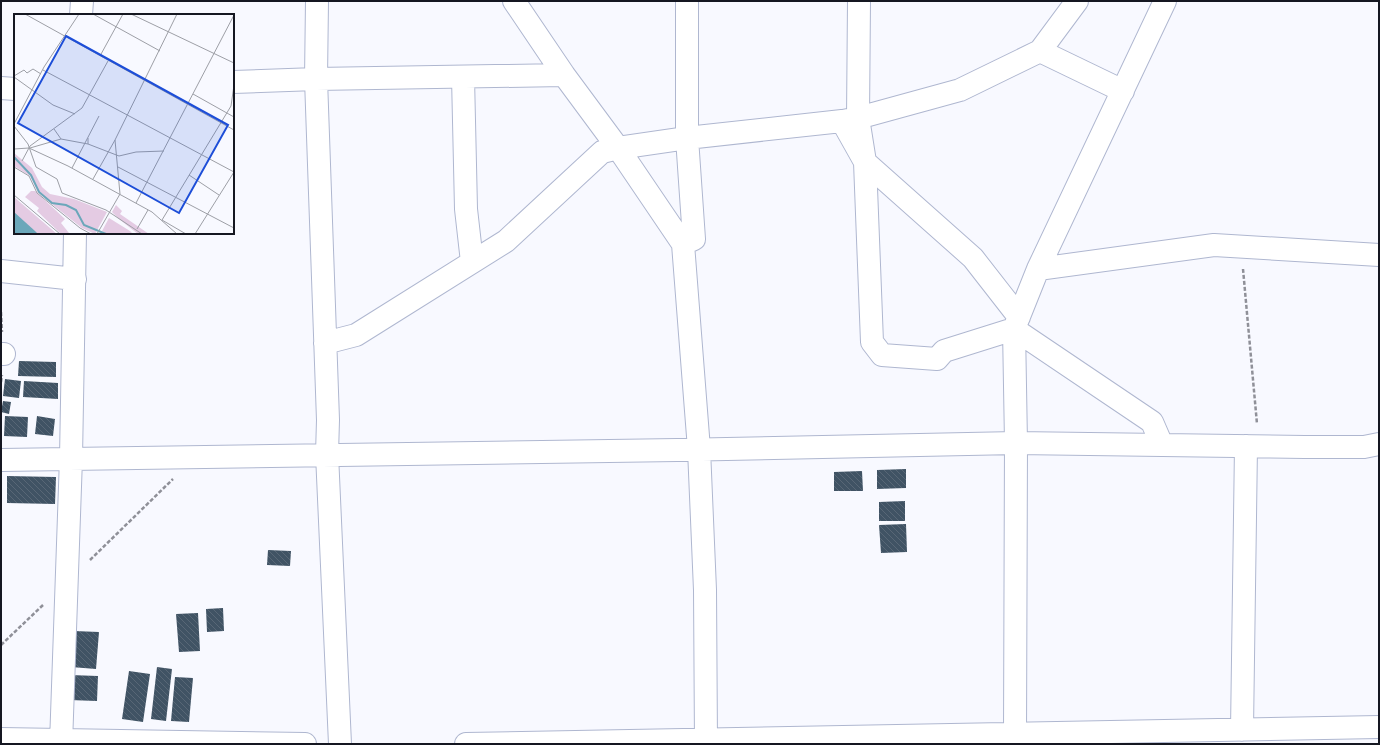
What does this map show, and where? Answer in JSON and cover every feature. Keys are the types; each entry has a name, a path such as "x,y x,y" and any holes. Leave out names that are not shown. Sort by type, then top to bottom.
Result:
{"street":[{"path":"81,14 82,1"},
{"path":"317,1 316,79 328,420 327,454 340,744"},
{"path":"514,1 564,75 618,148 683,244 699,449 705,590 706,741"},
{"path":"683,244 694,239 687,138 687,1"},
{"path":"859,1 850,119 865,162 872,342 882,355 937,359 944,351 1016,323"},
{"path":"325,343 356,335 506,241 602,152 618,148 687,138 850,119 960,90 1040,51 1077,1"},
{"path":"1015,735 1016,323 1038,269 1165,1"},
{"path":"1040,51 1123,92"},
{"path":"234,82 316,79 564,75"},
{"path":"463,77 466,209 472,262"},
{"path":"1,88 14,89"},
{"path":"865,162 973,258 1016,323 1152,422 1162,445"},
{"path":"61,742 71,458 75,234"},
{"path":"1038,269 1214,245 1379,255"},
{"path":"1,271 74,279"},
{"path":"1,460 1016,443 1252,446 1364,446 1379,444"},
{"path":"1242,730 1252,446"},
{"path":"466,744 1015,735 1087,738 1157,738 1242,730 1379,727"},
{"path":"1,739 61,742 305,744"}],"path":[{"path":"1241,247 1252,446"},
{"path":"1,645 196,457"}],"building":[{"path":"19,361 56,362 56,377 18,376"},
{"path":"5,379 21,381 19,398 3,396"},
{"path":"24,381 58,383 58,399 23,397"},
{"path":"3,401 11,402 9,414 1,412"},
{"path":"5,416 28,417 27,437 4,436"},
{"path":"37,416 55,419 53,436 35,434"},
{"path":"906,469 906,488 877,489 877,470"},
{"path":"862,471 863,491 834,491 834,472"},
{"path":"7,476 56,477 55,504 7,503"},
{"path":"905,501 905,521 879,521 879,502"},
{"path":"906,524 907,552 881,553 879,525"},
{"path":"268,550 291,551 290,566 267,565"},
{"path":"223,608 224,631 207,632 206,609"},
{"path":"198,613 200,651 179,652 176,614"},
{"path":"74,631 99,632 96,669 71,667"},
{"path":"157,667 172,669 166,721 151,719"},
{"path":"129,671 150,674 143,722 122,719"},
{"path":"70,675 98,676 97,701 69,700"},
{"path":"175,677 193,678 189,722 171,721"}]}
